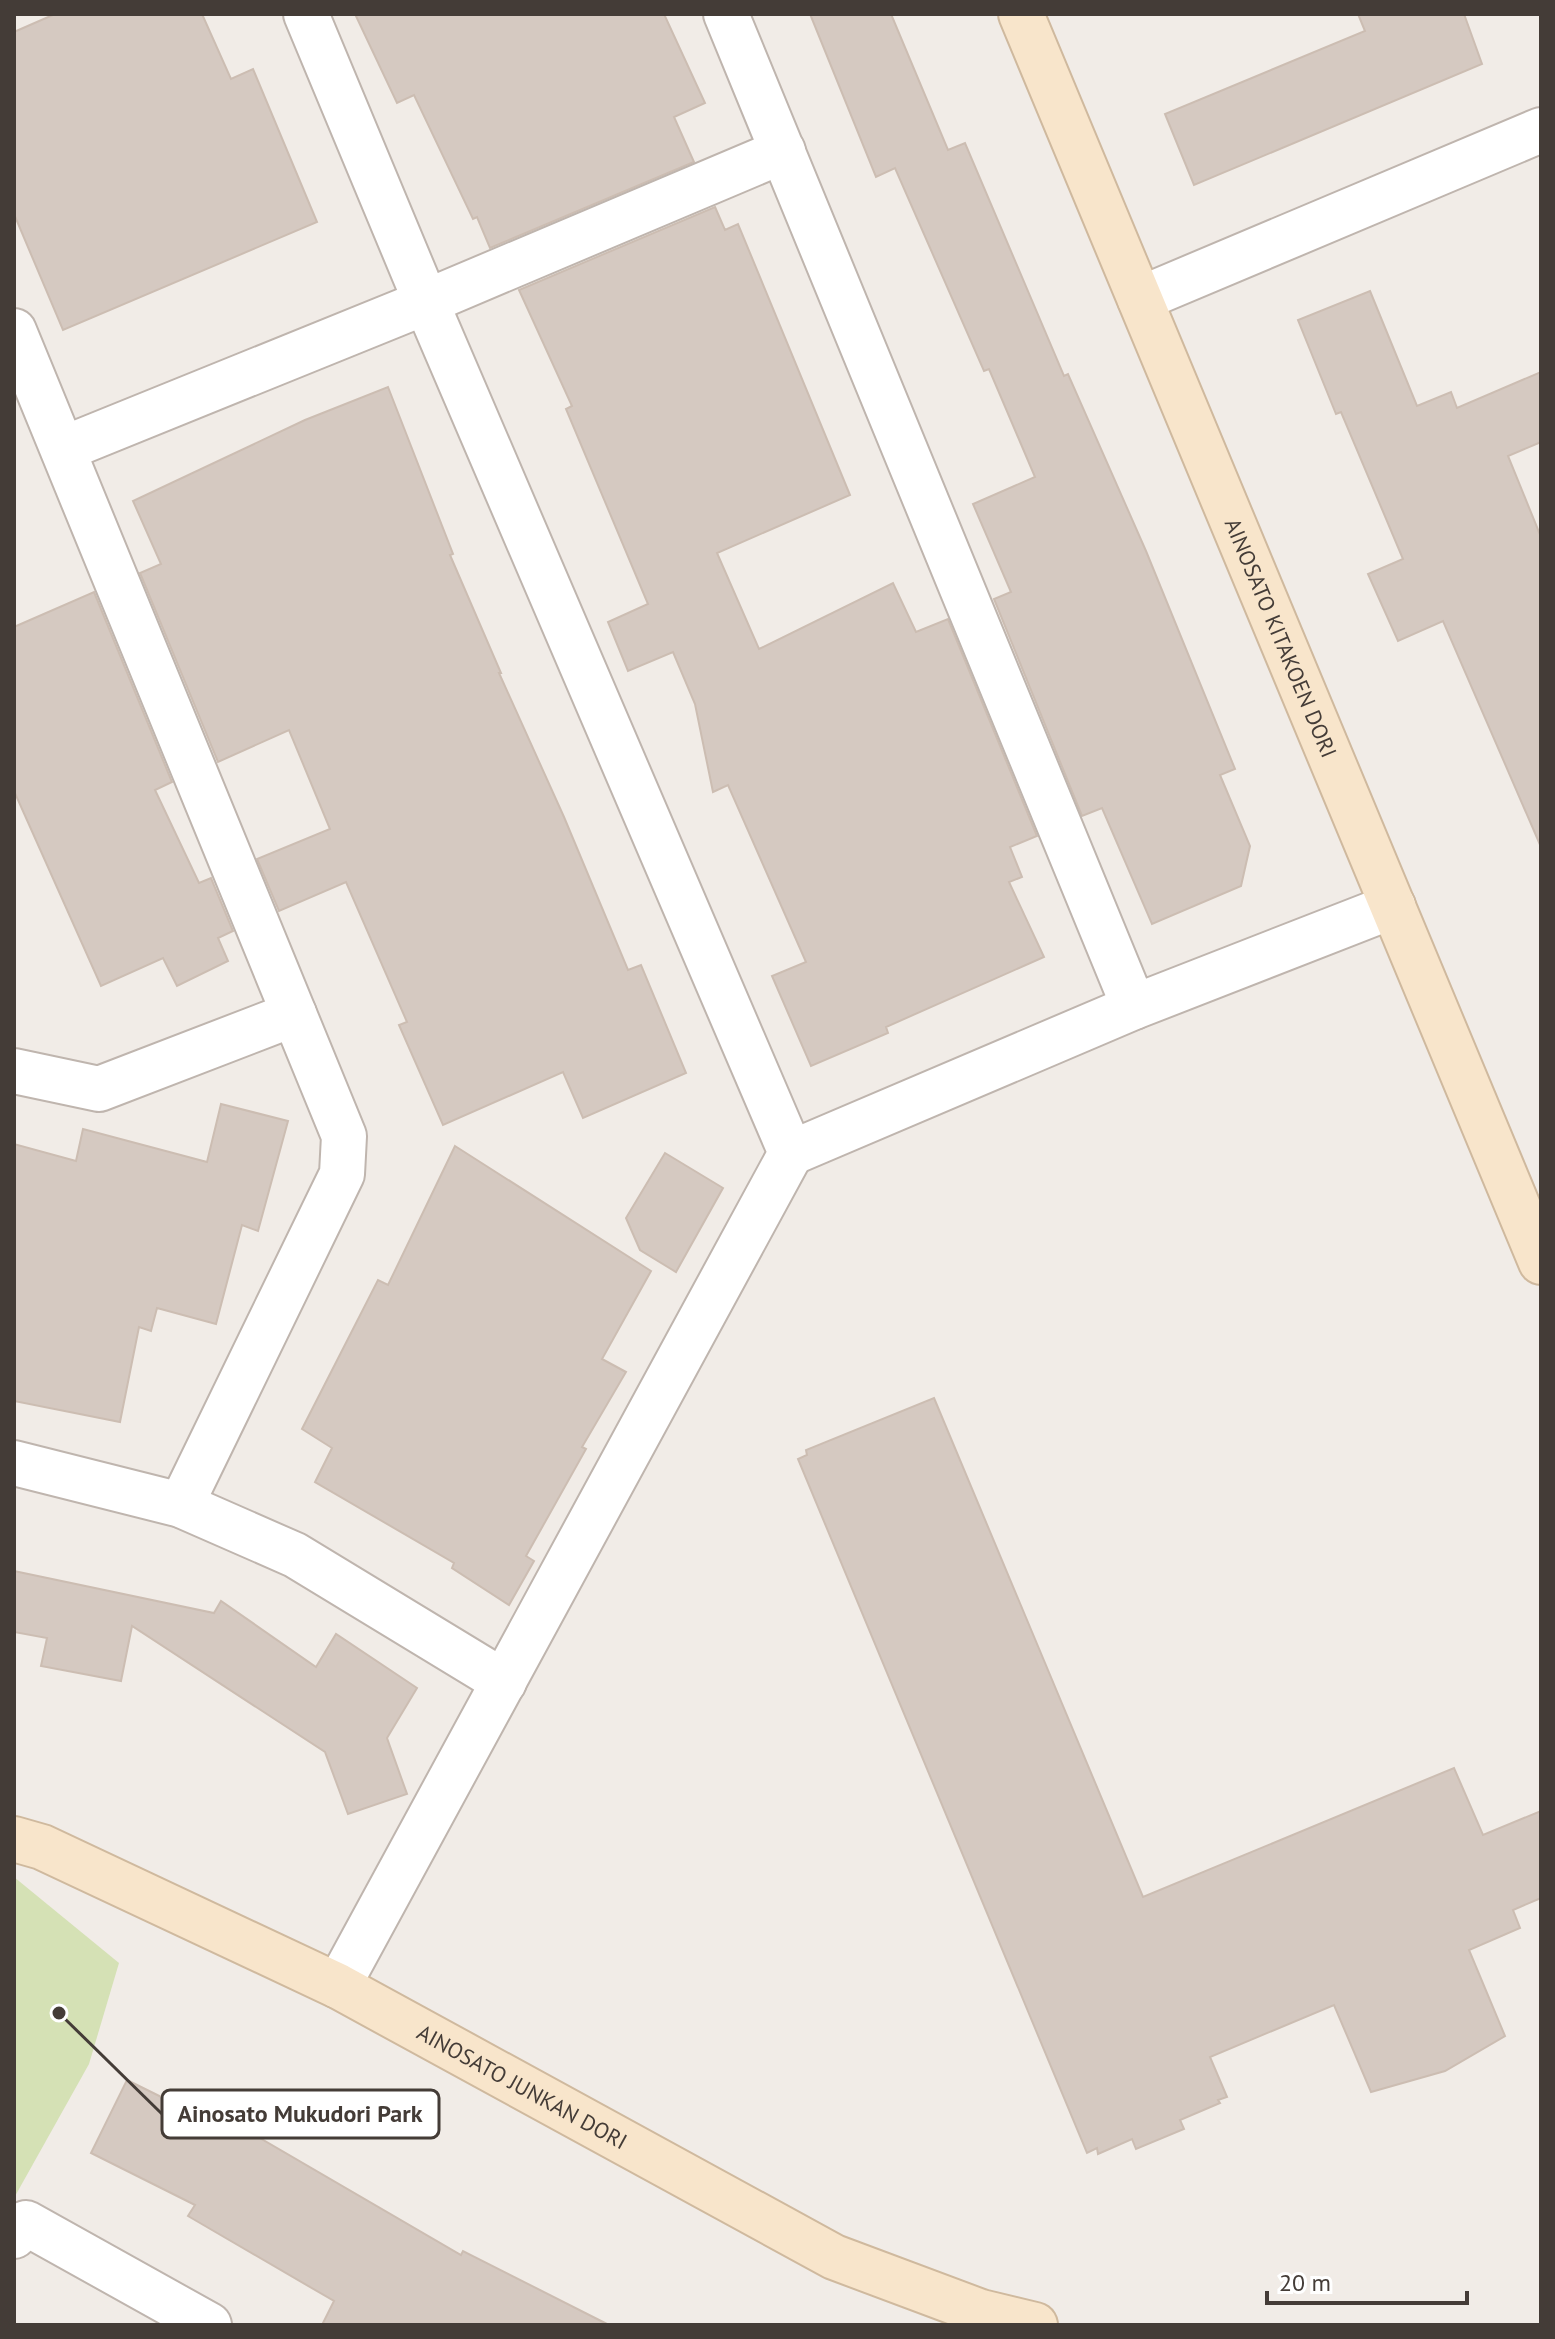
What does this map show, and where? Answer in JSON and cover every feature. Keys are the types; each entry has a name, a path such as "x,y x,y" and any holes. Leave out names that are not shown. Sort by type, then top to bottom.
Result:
{"street":[{"path":"306,14 426,302 791,1153"},
{"path":"726,14 1134,1007"},
{"name":"AINOSATO KITAKOEN DORI","path":"1021,14 1541,1262"},
{"path":"1140,299 1541,130"},
{"path":"63,449 426,302 783,151"},
{"path":"14,331 344,1136 342,1174 181,1505"},
{"path":"338,1986 791,1153 1134,1007 1393,906"},
{"path":"14,1071 99,1089 294,1014"},
{"path":"14,1463 181,1505 295,1555 504,1682"},
{"name":"AINOSATO JUNKAN DORI","path":"14,1839 42,1847 338,1986 834,2257 981,2312 1035,2325"},
{"path":"14,2236 26,2223 209,2325"}],"green space":[{"path":"14,1877 119,1963 89,2064 14,2198"}],"building":[{"path":"55,14 202,14 231,79 253,69 317,222 63,330 14,214 14,32"},
{"path":"355,14 664,14 705,103 674,117 694,162 490,248 414,95 397,103"},
{"path":"810,14 891,14 948,150 965,143 1064,376 1068,374 1146,551 1235,769 1220,775 1250,846 1241,886 1152,924 1102,808 1082,816 994,599 1011,592 973,504 1035,477 989,369 984,371 895,168 876,177"},
{"path":"1358,14 1464,14 1482,64 1194,185 1165,114 1365,31"},
{"path":"715,207 725,230 738,224 850,495 717,553 759,649 893,583 916,632 948,619 1037,836 1010,847 1022,877 1009,882 1044,957 886,1027 888,1033 811,1066 772,976 806,962 728,785 713,792 695,704 673,652 628,671 608,622 648,604 566,409 572,406 519,290"},
{"path":"1370,291 1417,406 1451,392 1457,408 1541,372 1541,442 1508,456 1541,537 1541,847 1443,621 1398,641 1368,574 1403,559 1341,412 1336,414 1298,320"},
{"path":"388,387 453,554 450,555 628,970 641,965 686,1073 583,1118 563,1072 443,1125 399,1025 407,1022 346,882 279,911 257,859 330,829 289,730 218,762 140,573 161,564 133,501 305,420"},
{"path":"94,592 172,782 155,790 199,883 211,878 233,931 218,938 228,961 177,986 163,958 101,986 14,791 14,627"},
{"path":"221,1104 288,1121 258,1231 242,1225 216,1324 157,1308 151,1331 139,1327 120,1422 14,1401 14,1144 76,1161 83,1129 207,1162"},
{"path":"455,1146 651,1271 602,1359 626,1372 582,1447 586,1449 526,1556 534,1561 509,1605 452,1568 454,1563 315,1482 332,1448 302,1429 378,1280 388,1285"},
{"path":"665,1153 723,1188 676,1272 640,1250 626,1218"},
{"path":"934,1398 1143,1897 1454,1768 1483,1835 1541,1811 1541,1898 1513,1910 1520,1928 1469,1950 1505,2036 1445,2071 1371,2092 1334,2005 1210,2057 1227,2097 1180,2120 1184,2129 1136,2149 1132,2139 1098,2154 1097,2148 1087,2153 798,1459 807,1455 806,1450"},
{"path":"14,1571 214,1613 221,1601 316,1667 336,1634 417,1688 387,1738 407,1794 348,1814 325,1752 132,1626 121,1681 41,1666 47,1638 14,1632"},
{"path":"127,2080 236,2134 241,2127 461,2255 463,2251 609,2325 322,2325 334,2301 188,2216 195,2205 91,2153"}],"place":[{"name":"Ainosato Mukudori Park","path":"59,2013"}]}
